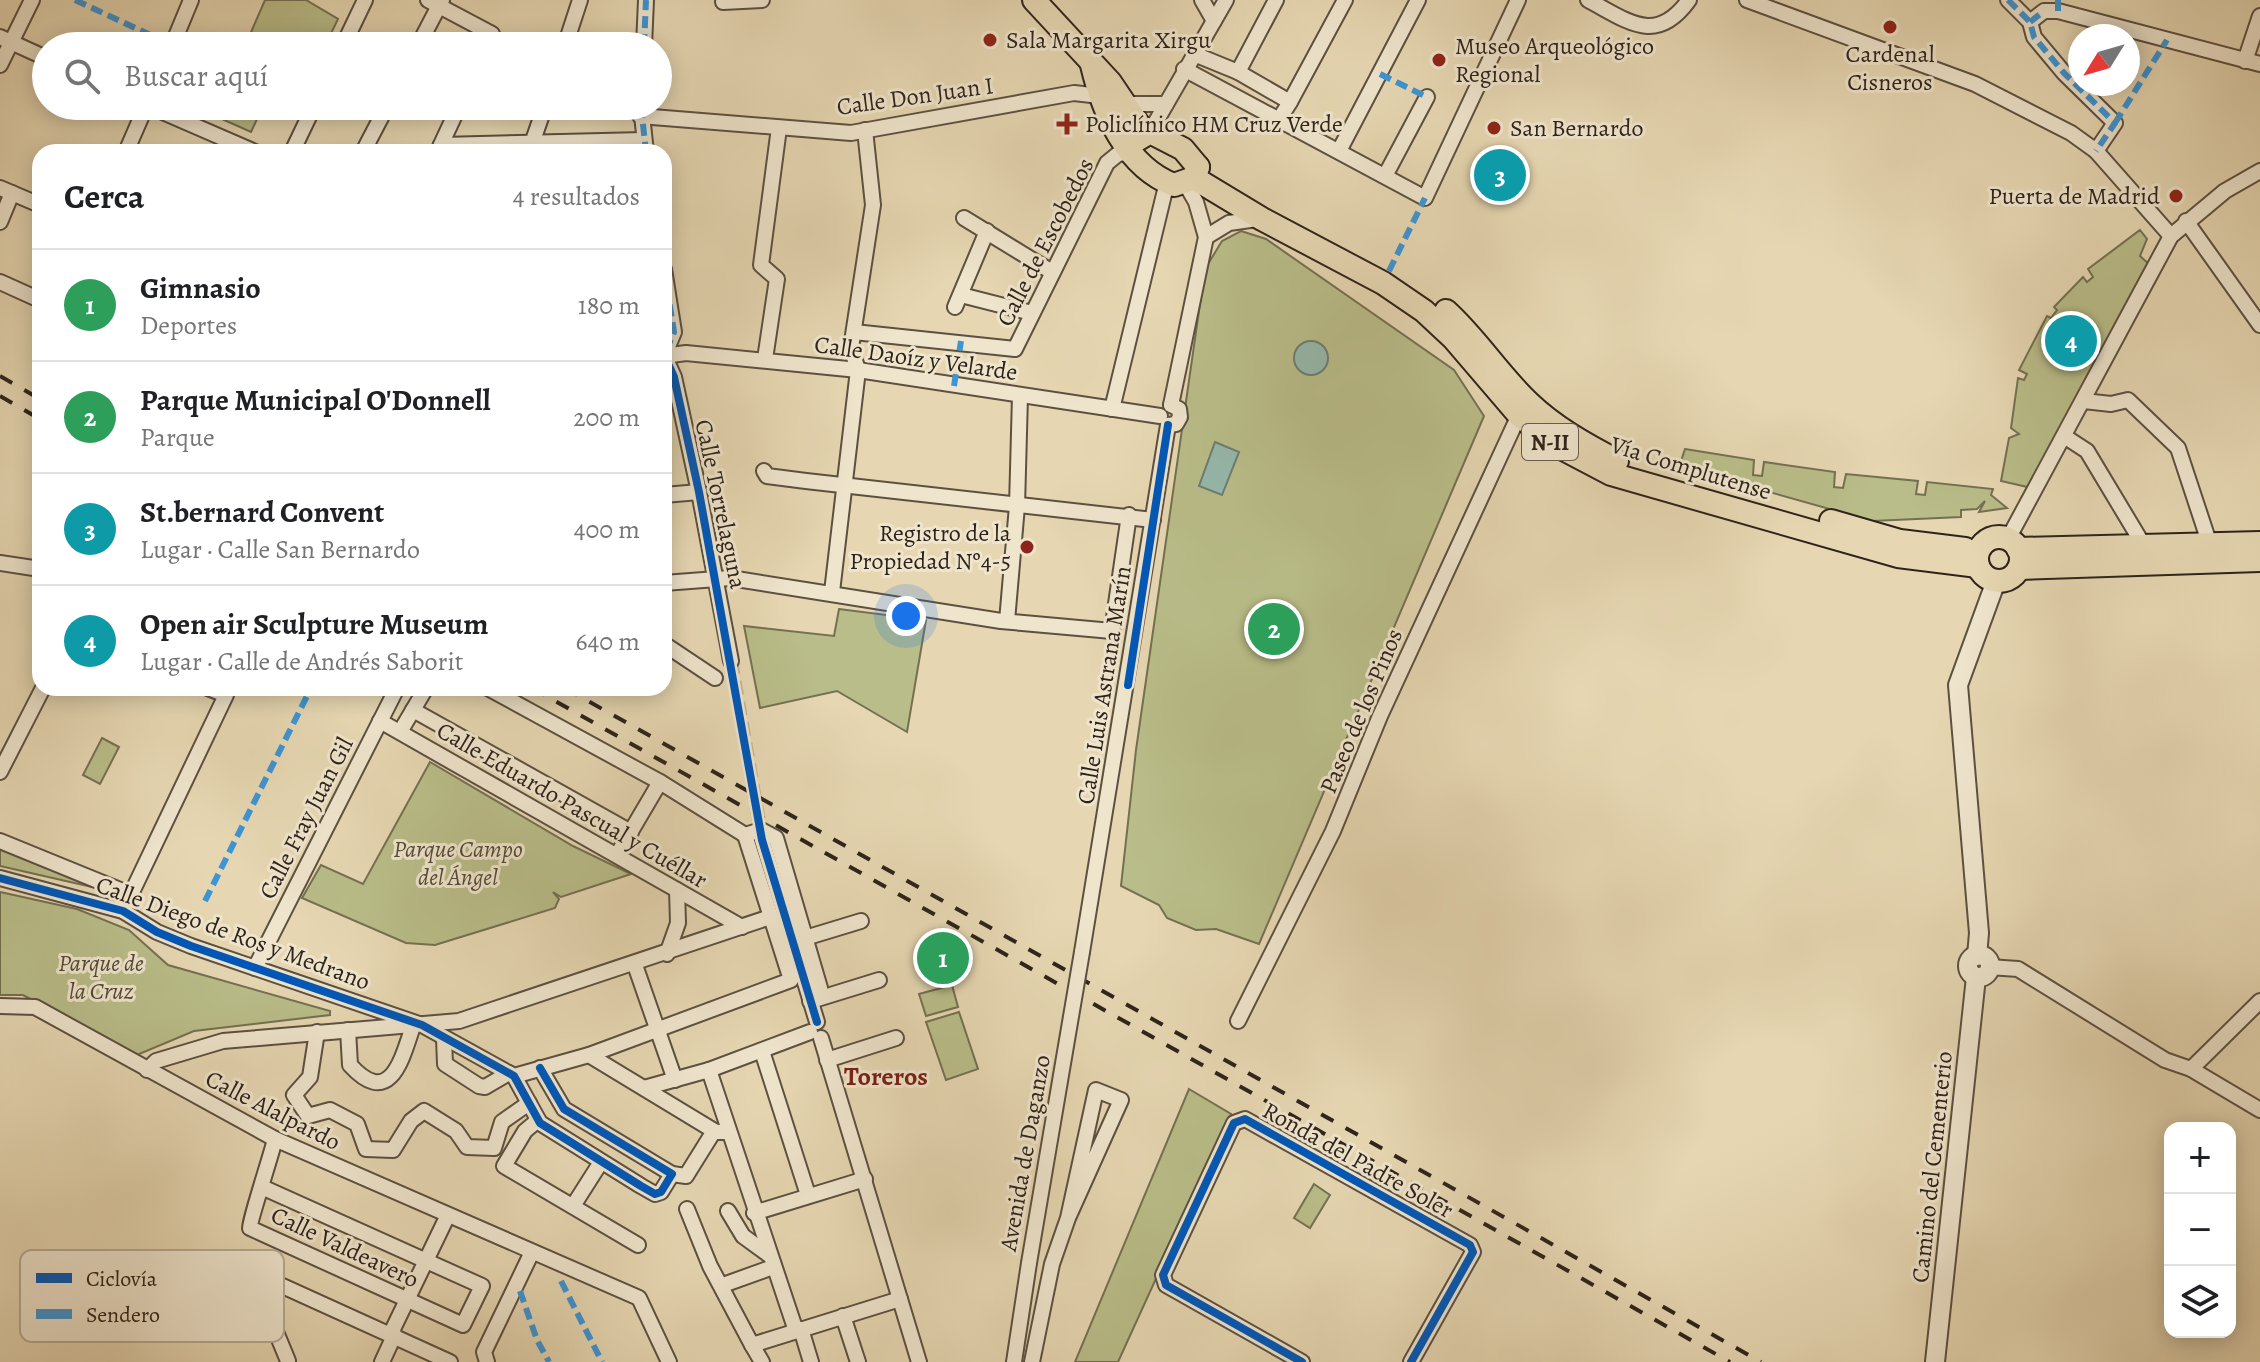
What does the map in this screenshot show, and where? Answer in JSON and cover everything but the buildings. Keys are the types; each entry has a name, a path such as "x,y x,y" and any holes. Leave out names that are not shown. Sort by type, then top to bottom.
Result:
{"main road":[{"path":"1034,0 1092,65 1125,104 1143,140 1140,164 1186,178 1183,149 1143,140 1115,130 1100,96 1092,65"},
{"name":"Vía Complutense","path":"1186,178 1383,283 1424,311 1454,339 1519,415 1552,443 1611,474 1898,556 1978,558"},
{"name":"Vía Complutense","path":"1186,178 1389,271 1434,300 1468,331 1529,403 1560,428 1616,460 1900,541 1978,558"},
{"name":"N-II","path":"1978,558 1989,539 2015,552 2260,560"},
{"name":"N-II","path":"2015,552 2260,543"},
{"name":"N-II","path":"1996,581 2009,578 2015,552"},
{"path":"1978,558 1986,577 1996,581"}],"street":[{"path":"0,65 6,39 32,0"},
{"path":"178,32 191,0"},
{"path":"350,32 365,0"},
{"path":"570,32 580,0"},
{"path":"645,32 646,0"},
{"path":"723,2 762,0"},
{"path":"1202,0 1214,21"},
{"path":"1143,140 1226,0"},
{"path":"1238,72 1276,0"},
{"path":"1280,118 1345,0"},
{"path":"1339,151 1418,0"},
{"path":"1184,69 1425,198 1518,0"},
{"path":"1588,0 1648,27 1664,25 1678,15 1689,0"},
{"path":"1747,0 1975,84 2071,133 2096,151 2171,236"},
{"path":"2008,0 2030,22 2034,37 2064,73 2115,123 2096,151"},
{"path":"424,32 436,2 488,32"},
{"path":"2030,22 2044,11 2058,11 2260,64"},
{"path":"2245,61 2260,16"},
{"path":"6,39 32,51"},
{"path":"1194,54 1238,72 1290,102"},
{"name":"Calle Don Juan I","path":"672,115 851,133 1074,93 1100,96"},
{"path":"1385,176 1427,97"},
{"path":"1125,104 1166,104"},
{"path":"130,144 141,120"},
{"path":"180,120 236,144"},
{"path":"296,144 307,120"},
{"path":"367,144 380,120"},
{"path":"441,144 452,120"},
{"path":"532,144 540,120"},
{"path":"642,120 645,144"},
{"path":"765,359 777,279 761,265 779,128"},
{"path":"832,592 858,370 851,348 873,205 865,130"},
{"name":"Calle de Escobedos","path":"854,332 1015,349 1107,163 1143,140"},
{"path":"2015,552 2064,436 2171,236 2225,191 2260,171"},
{"path":"1164,421 1162,409 1171,405 1206,237 1186,178"},
{"path":"1112,409 1186,178"},
{"path":"0,222 6,191 32,202"},
{"path":"964,218 1052,272"},
{"path":"1206,237 1229,223 1262,219"},
{"path":"2186,221 2260,325"},
{"path":"987,231 958,301 1032,313"},
{"path":"0,282 32,296"},
{"name":"Calle Daoíz y Velarde","path":"672,355 686,353 765,359 858,370 1112,409 1164,421"},
{"name":"Calle Torrelaguna","path":"672,373 699,492 731,661"},
{"path":"672,582 716,577 832,592 1007,621 1017,506 1020,396"},
{"path":"2084,401 2111,404 2128,400 2178,448 2210,545"},
{"name":"Paseo de los Pinos","path":"1238,1021 1333,831 1380,716 1519,415"},
{"name":"Calle Luis Astrana Marín","path":"1082,952 1128,685 1153,520 1164,421"},
{"path":"2064,436 2087,451 2144,546"},
{"path":"764,471 767,476 1153,520"},
{"path":"672,494 699,492"},
{"name":"Calle Luis Astrana Marín","path":"1007,621 1112,631 1129,515"},
{"path":"0,563 32,568"},
{"name":"Camino del Cementerio","path":"1935,1362 1981,966 1958,685 1996,581"},
{"path":"672,649 715,678"},
{"path":"0,772 39,696"},
{"path":"123,911 226,696"},
{"name":"Calle Fray Juan Gil","path":"255,968 393,696"},
{"path":"400,732 421,696"},
{"path":"444,1038 445,1064 485,1087 511,1074 589,1055 791,980 745,835 660,782 503,696"},
{"name":"Calle Eduardo Pascual y Cuéllar","path":"413,710 631,832"},
{"name":"Calle Eduardo Pascual y Cuéllar","path":"380,721 742,927"},
{"path":"617,855 660,782"},
{"path":"745,835 761,830 776,838 820,988 810,1001"},
{"path":"762,840 816,1031 865,1179 919,1362"},
{"path":"0,841 130,894"},
{"name":"Calle Diego de Ros y Medrano","path":"0,878 123,911 157,932 417,1026 459,1021 635,965 770,917"},
{"path":"667,954 678,923 677,890"},
{"path":"805,938 861,921"},
{"name":"Avenida de Daganzo","path":"1014,1362 1082,952"},
{"path":"635,965 675,1080"},
{"path":"1981,966 2018,969 2165,1060 2191,1069 2260,1110"},
{"path":"810,1001 879,980"},
{"path":"342,998 347,1006 344,1030 350,1065 366,1080 380,1083 387,1080 400,1064 417,1026"},
{"path":"2191,1069 2260,1001"},
{"name":"Calle Alalpardo","path":"0,1006 35,1007 275,1139 447,1217 639,1298 669,1362"},
{"path":"147,1070 156,1061 223,1041 417,1026 511,1074 538,1120 655,1194 679,1175 721,1131"},
{"path":"644,1088 709,1070 816,1031"},
{"path":"317,1032 310,1077 294,1095 308,1116 330,1110 357,1124 366,1149 393,1150 411,1121 424,1111 456,1131 467,1147 494,1148 502,1122 529,1103"},
{"path":"827,1060 896,1038"},
{"path":"762,1051 808,1195"},
{"path":"589,1055 721,1131"},
{"path":"540,1068 564,1109 679,1175"},
{"path":"709,1070 721,1131 811,1362"},
{"path":"1032,1362 1052,1264 1068,1218 1121,1100 1096,1090 1068,1218"},
{"name":"Ronda del Padre Soler","path":"1302,1362 1166,1285 1163,1275 1234,1123 1245,1119 1470,1245 1473,1252 1411,1362"},
{"path":"538,1120 525,1131 504,1166 638,1245"},
{"name":"Calle Valdeavero","path":"275,1139 264,1188 249,1221 250,1228 463,1325 482,1286 427,1260"},
{"path":"573,1206 601,1162"},
{"path":"754,1213 865,1179"},
{"path":"264,1188 427,1260"},
{"path":"687,1209 710,1266 762,1362"},
{"path":"728,1211 743,1236 771,1261"},
{"path":"382,1362 394,1336 393,1329 447,1217"},
{"path":"486,1357 532,1252"},
{"path":"723,1285 771,1261"},
{"path":"284,1287 394,1336 424,1357 450,1362"},
{"path":"752,1345 900,1299"},
{"path":"843,1316 858,1362"},
{"path":"280,1342 288,1361"}],"green space":[{"path":"265,0 306,0 338,19 332,32 251,32"},
{"path":"224,120 257,120 251,132"},
{"path":"2140,230 2147,239 2140,256 2150,265 2032,488 2001,481 2009,438 2019,434 2011,428 2018,378 2024,380 2027,374 2019,370 2047,316 2051,318 2057,310 2054,307 2083,277 2087,282 2093,277 2088,269"},
{"path":"1241,231 1266,239 1454,370 1484,416 1259,944 1216,929 1196,930 1167,918 1159,905 1121,886 1136,750 1205,269 1222,241"},
{"path":"1685,449 1754,460 1753,475 1762,476 1764,462 1835,472 1834,487 1843,488 1846,474 1918,481 1916,494 1925,495 1927,482 1993,489 1991,495 2007,508 1979,512 1985,501 1977,509 1961,510 1961,517 1872,521 1688,469 1689,463 1681,461"},
{"path":"839,609 926,620 907,732 837,691 760,708 744,626 834,636"},
{"path":"102,738 119,747 100,784 83,775"},
{"name":"Parque Campo del Ángel","path":"430,762 573,846 631,874 561,897 553,892 559,899 555,908 435,945 406,943 302,898 321,865 363,884"},
{"path":"0,847 92,887 0,866"},
{"name":"Parque de la Cruz","path":"0,892 77,909 129,930 168,965 330,1011 330,1015 194,1031 137,1055 23,995 0,995"},
{"path":"929,938 965,956 954,975 948,972 943,981 922,970 927,960 920,956"},
{"path":"952,985 958,1007 926,1016 919,994"},
{"path":"959,1012 978,1069 946,1080 926,1022"},
{"path":"1189,1089 1231,1114 1118,1362 1075,1362"},
{"path":"1314,1184 1330,1195 1310,1228 1294,1218"}],"water":[{"path":"1311,341 1323,346 1328,358 1323,370 1311,375 1299,370 1294,358 1299,346"},
{"path":"1215,442 1239,452 1222,495 1199,486"}],"tunnel":[{"path":"731,661 762,839"}],"railway":[{"path":"0,376 32,394"},
{"path":"0,396 32,414"},
{"path":"546,696 1730,1362"},
{"path":"579,696 1761,1362"}],"marked path":[{"path":"75,0 144,32"},
{"path":"645,32 646,0"},
{"path":"2008,0 2030,22 2034,37 2064,73 2115,123 2096,151"},
{"path":"2058,0 2058,11"},
{"path":"2030,22 2044,11"},
{"path":"2115,123 2167,40"},
{"path":"1380,74 1427,97"},
{"path":"643,120 645,144"},
{"path":"1389,271 1425,198"},
{"path":"672,319 672,337"},
{"path":"954,386 961,341"},
{"path":"205,901 307,696"},
{"path":"561,1281 602,1362"},
{"path":"520,1291 537,1340 549,1362"}],"cycle path":[{"path":"672,373 699,492 762,840 817,1022"},
{"path":"1128,685 1168,425"},
{"path":"0,878 123,911 157,932 191,946 422,1025 514,1076 540,1123 655,1194 661,1192 672,1174 564,1109 540,1068"},
{"path":"1302,1362 1166,1285 1163,1275 1234,1123 1245,1119 1470,1245 1473,1252 1411,1362"}],"place":[{"name":"Cardenal Cisneros","path":"1890,27"},
{"name":"Sala Margarita Xirgu","path":"990,40"},
{"name":"Museo Arqueológico Regional","path":"1439,60"},
{"name":"Policlínico HM Cruz Verde","path":"1067,124"},
{"name":"San Bernardo","path":"1494,128"},
{"name":"St.bernard Convent","path":"1500,175"},
{"name":"Puerta de Madrid","path":"2176,196"},
{"name":"Open air Sculpture Museum","path":"2071,341"},
{"name":"Registro de la Propiedad Nº4-5","path":"1027,547"},
{"name":"Parque Municipal O'Donnell","path":"1274,629"},
{"name":"Gimnasio","path":"943,958"}],"district":[{"name":"Toreros","path":"886,1076"}]}
